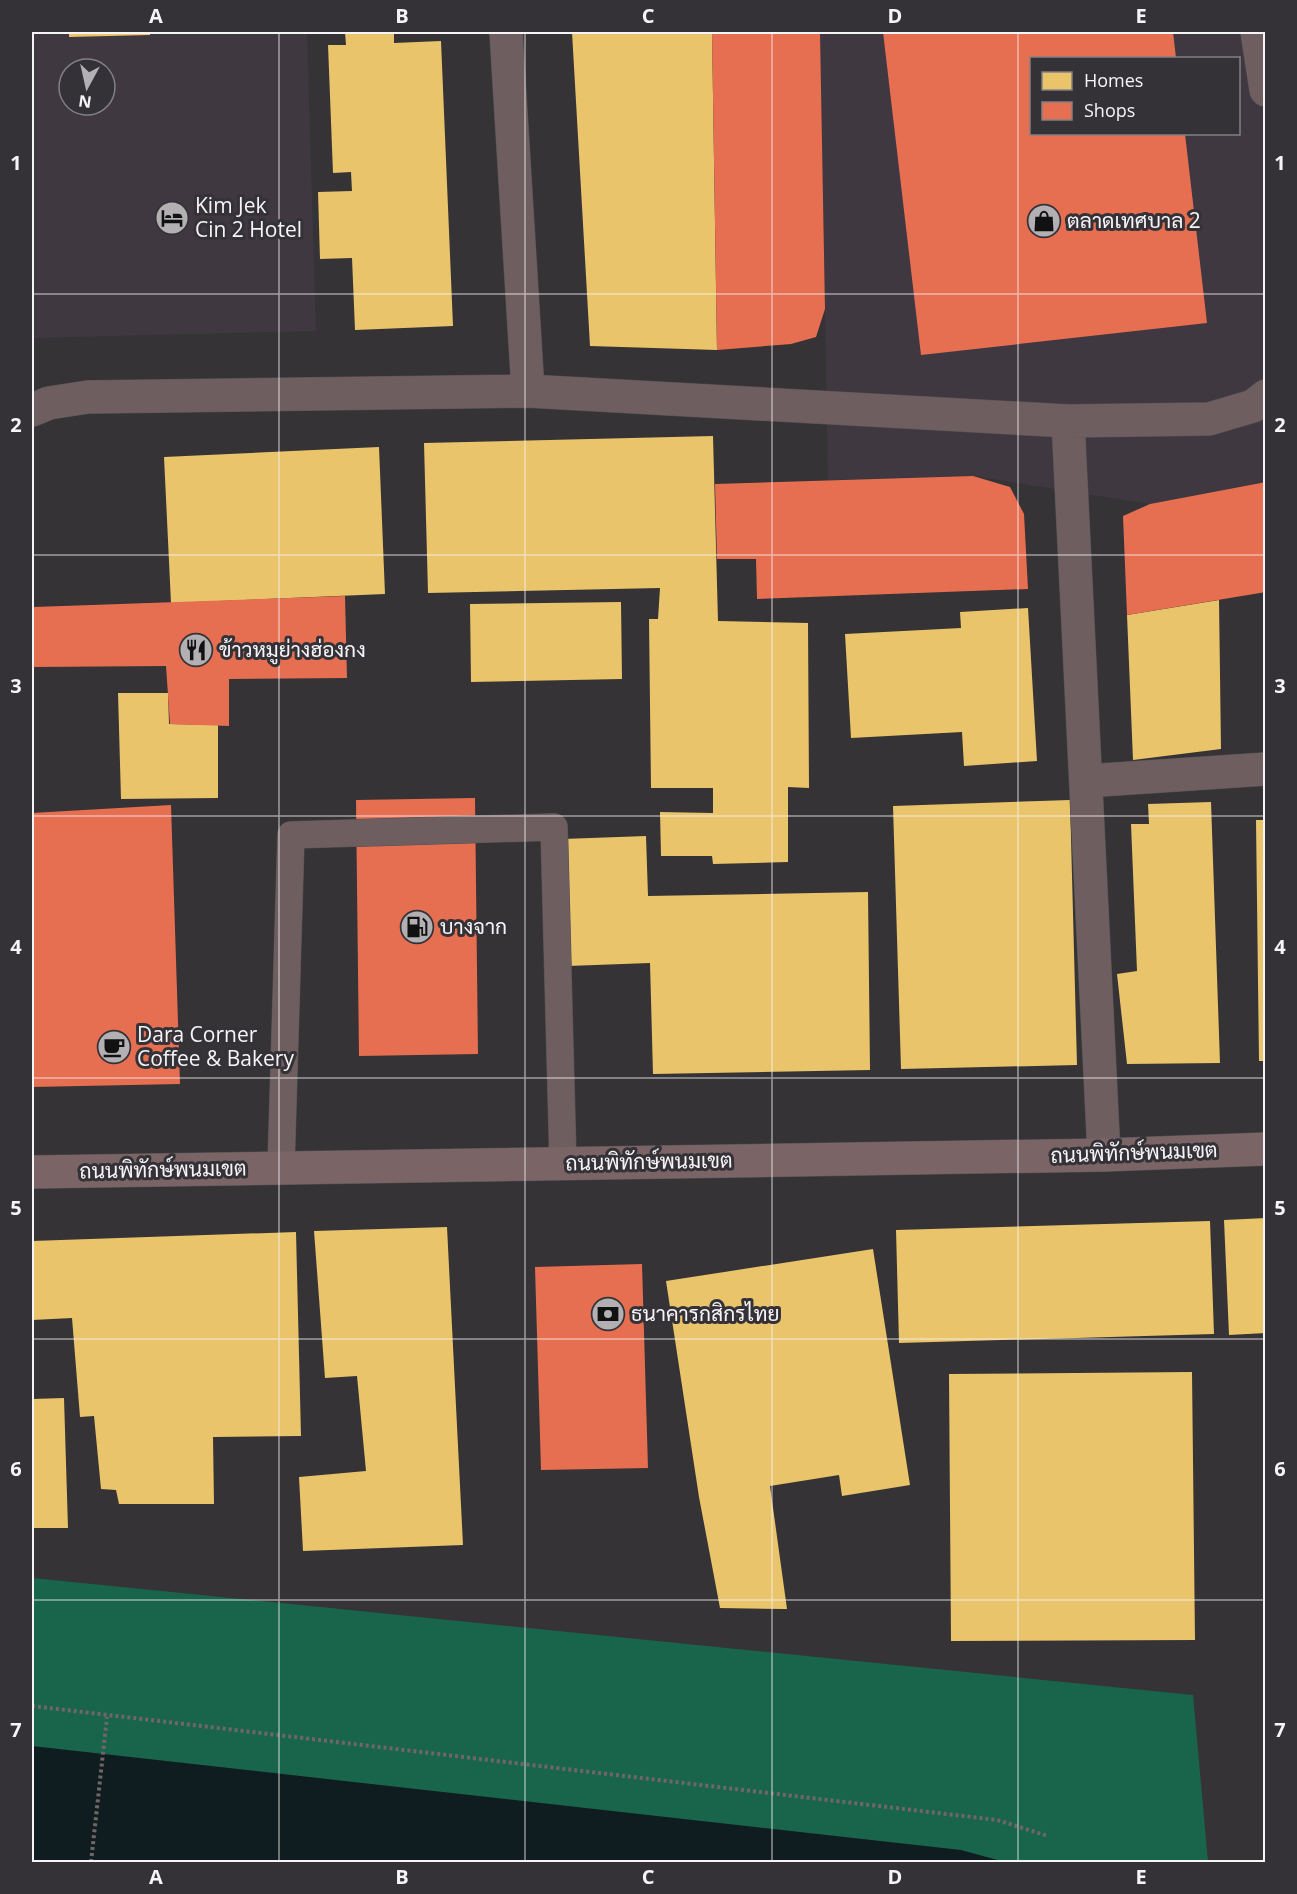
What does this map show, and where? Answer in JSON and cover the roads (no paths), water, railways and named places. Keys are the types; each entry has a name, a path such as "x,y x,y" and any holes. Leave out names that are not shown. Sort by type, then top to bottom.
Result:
{"main road":[{"name":"ถนนพิทักษ์พนมเขต","path":"32,1172 1104,1155 1266,1149"}],"street":[{"path":"506,32 528,391"},
{"path":"1257,32 1266,90"},
{"path":"32,410 49,403 88,397 528,391 1068,421 1209,419 1253,406 1266,396"},
{"path":"1068,421 1104,1155"},
{"path":"1086,781 1266,769"}],"lane":[{"path":"281,1168 291,835 554,826 563,1163"}],"place":[{"name":"Kim Jek Cin 2 Hotel","path":"172,218"},
{"name":"ตลาดเทศบาล 2","path":"1044,221"},
{"name":"ข้าวหมูย่างฮ่องกง","path":"196,650"},
{"name":"บางจาก","path":"417,927"},
{"name":"Dara Corner Coffee & Bakery","path":"114,1047"},
{"name":"ธนาคารกสิกรไทย","path":"608,1314"}]}
